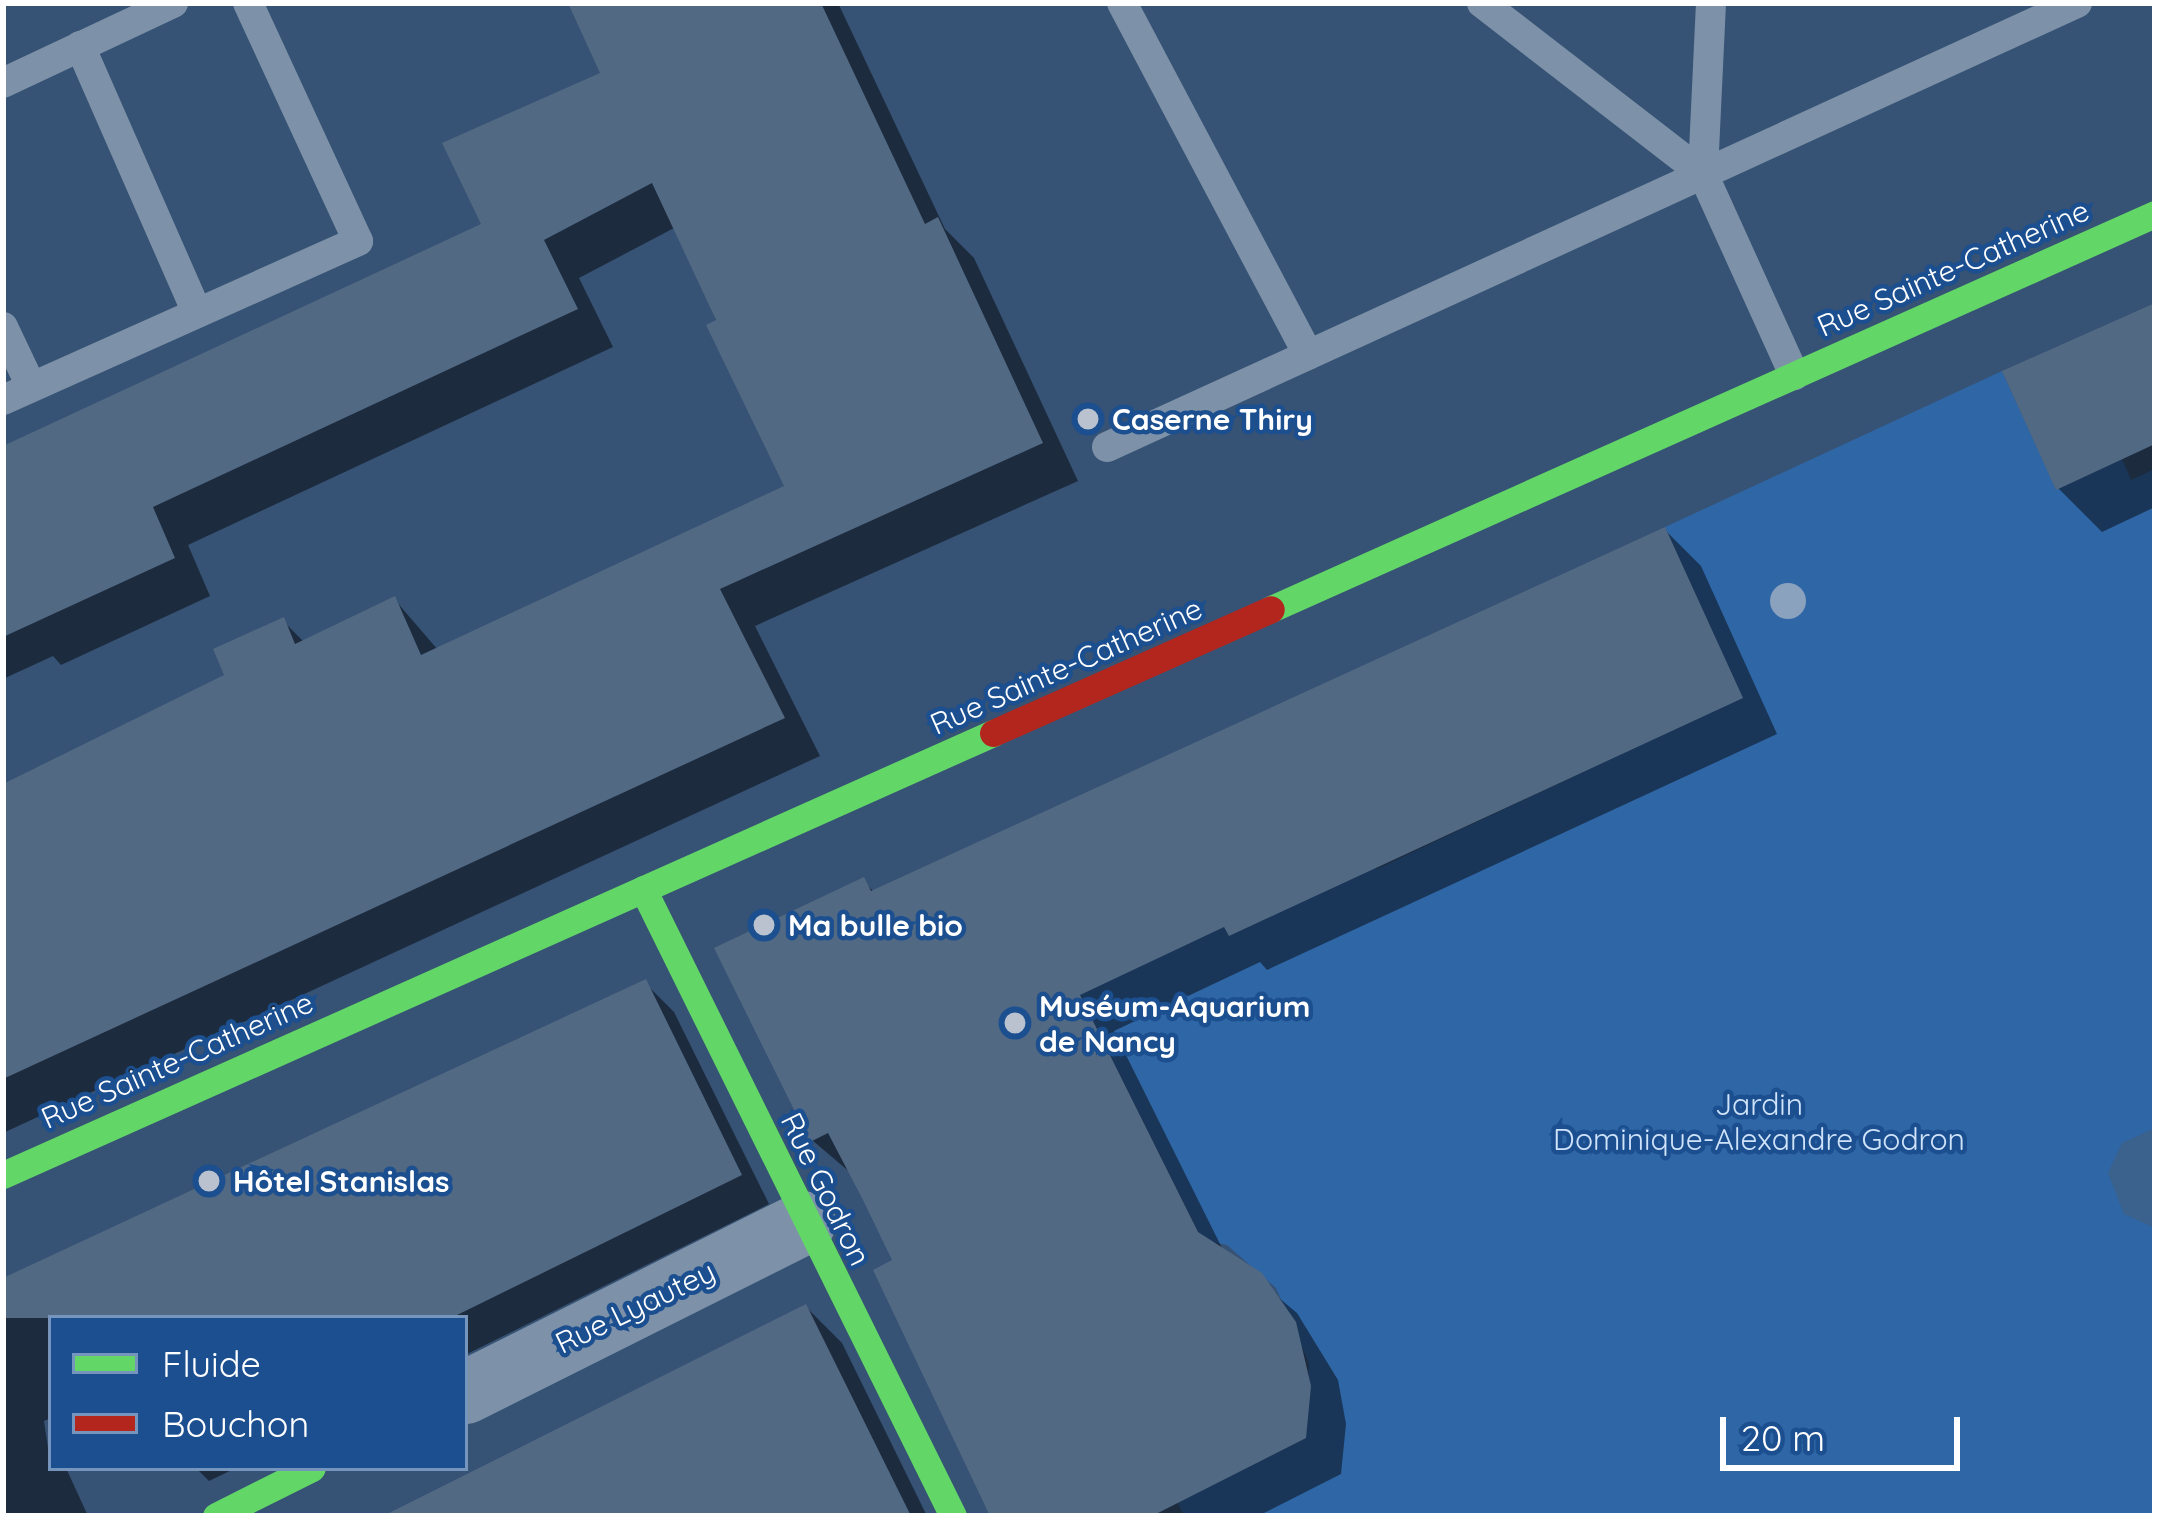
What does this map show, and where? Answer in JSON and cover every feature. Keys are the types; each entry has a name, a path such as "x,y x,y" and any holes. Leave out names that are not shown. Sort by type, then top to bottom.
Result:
{"street":[{"name":"Rue Sainte-Catherine","path":"3,1175 2155,214"},
{"name":"Rue Godron","path":"643,889 952,1516"},
{"name":"Rue Lyautey","path":"468,1390 804,1222"},
{"path":"216,1516 306,1471"}],"lane":[{"path":"3,82 173,3"},
{"path":"3,400 195,308 358,241 248,3"},
{"path":"1122,3 1308,356"},
{"path":"1483,3 1703,174"},
{"path":"1712,3 1703,174 1794,375"},
{"path":"1107,447 2077,3"},
{"path":"80,46 195,308"},
{"path":"3,327 32,386"}],"green space":[{"name":"Jardin Dominique-Alexandre Godron","path":"2002,371 2056,489 2122,459 2131,480 2155,469 2155,1516 1184,1516 1178,1503 1307,1431 1309,1363 1276,1288 1227,1245 1202,1240 1065,965 1221,921 1229,935 1367,863 1377,869 1742,697 1665,527"}],"shaded area":[{"path":"2155,1128 2155,1228 2124,1214 2108,1173 2122,1143"}],"building":[{"path":"568,3 821,3 925,224 938,217 1043,443 720,589 785,718 3,1079 3,784 224,675 213,649 284,617 295,644 395,596 421,655 784,486 706,325 716,320 652,183 544,240 578,309 153,507 175,558 3,637 3,446 481,224 442,143 600,73"},
{"path":"2155,303 2155,444 2056,490 2002,371"},
{"name":"Muséum-Aquarium de Nancy","path":"1665,527 1743,698 1229,936 1224,927 1080,995 1198,1232 1262,1273 1296,1322 1311,1386 1306,1438 1152,1516 990,1516 873,1270 892,1260 863,1200 828,1133 810,1142 714,948 864,877 871,891"},
{"path":"646,979 742,1175 457,1315 3,1318 3,1278"},
{"path":"806,1304 911,1516 383,1516 501,1457"}],"traffic: fast":[{"path":"1271,609 2155,214"},
{"path":"3,1175 993,733"},
{"path":"643,889 953,1516"},
{"path":"216,1516 306,1471"}],"traffic: jam":[{"path":"993,733 1271,609"}],"place":[{"name":"Caserne Thiry","path":"1088,419"},
{"name":"Ma bulle bio","path":"764,925"},
{"name":"Muséum-Aquarium de Nancy","path":"1015,1023"},
{"name":"Hôtel Stanislas","path":"209,1181"}]}
